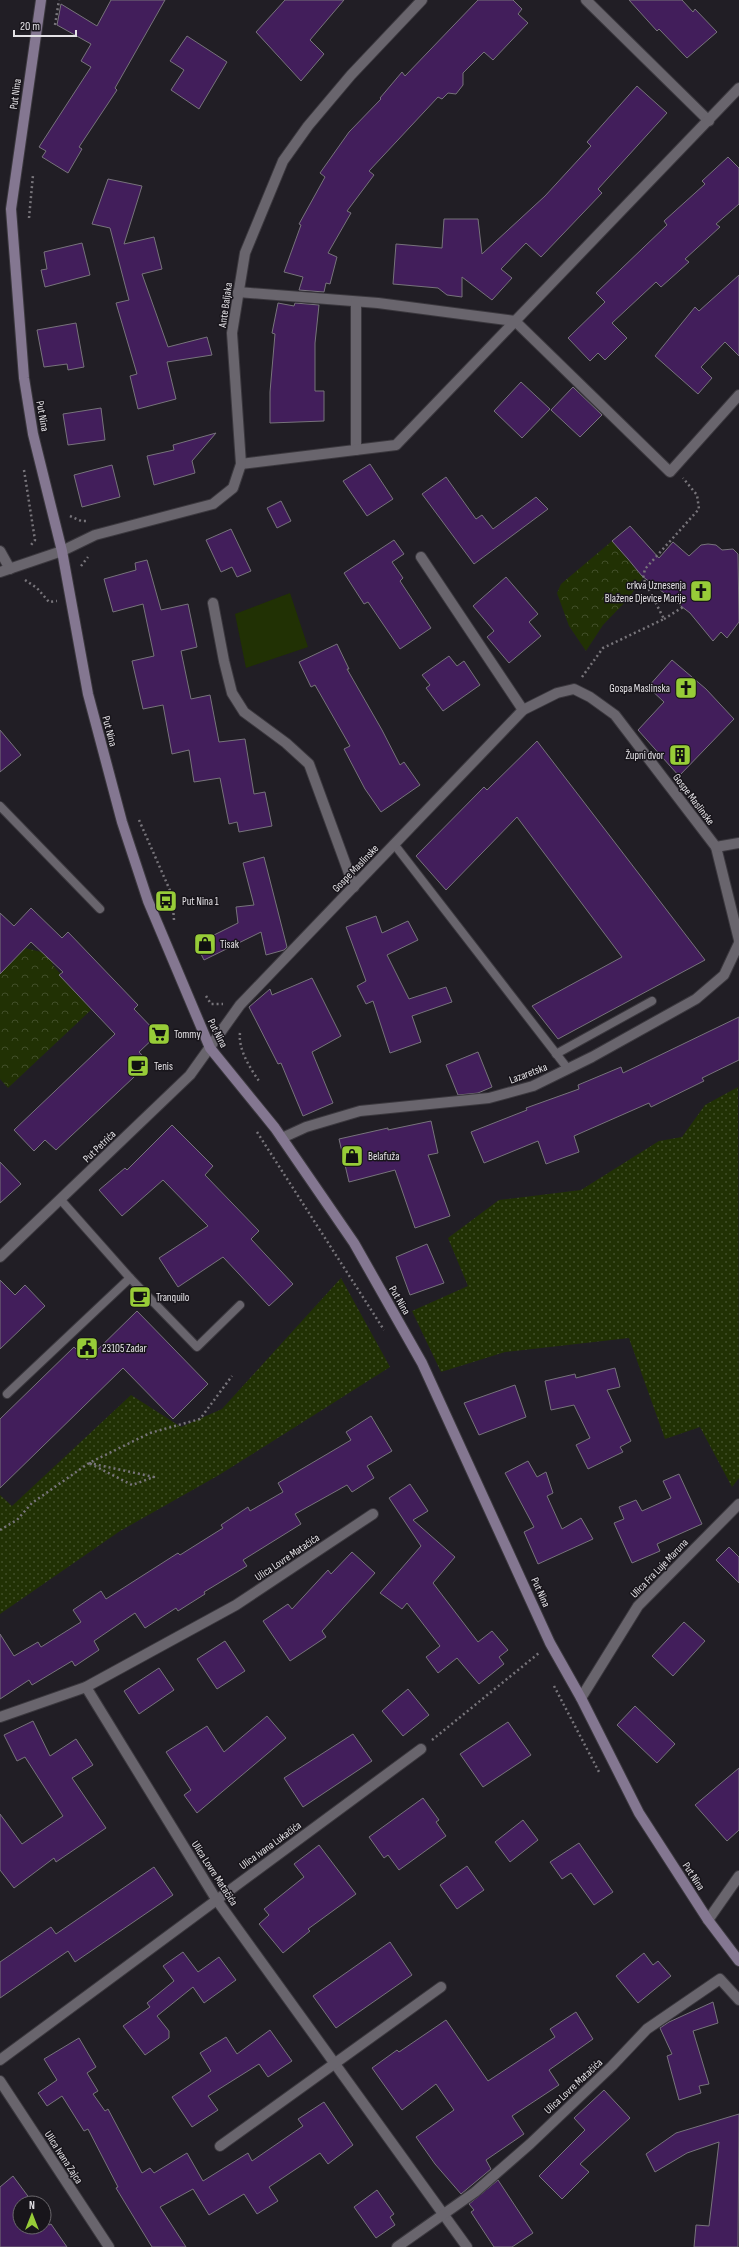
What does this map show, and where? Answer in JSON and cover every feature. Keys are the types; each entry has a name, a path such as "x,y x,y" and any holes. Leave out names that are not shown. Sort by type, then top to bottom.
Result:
{"main road":[{"name":"Put Nina","path":"41,0 12,209 24,378 33,434 62,551 88,694 122,822 148,901 210,1048 282,1138 354,1243 422,1363 550,1644 582,1698 639,1813 708,1920 739,1961"}],"street":[{"name":"Ante Baljaka","path":"0,572 62,551 95,535 213,504 233,488 241,464 232,333 245,253 283,161 308,126 351,76 422,0"},
{"path":"586,0 709,121"},
{"path":"241,464 396,445 709,121 739,88"},
{"path":"238,292 356,302 515,322 670,472 739,395"},
{"path":"356,302 356,450"},
{"path":"0,551 10,568"},
{"path":"421,557 523,710"},
{"path":"213,603 224,661 232,693 244,712 286,744 309,764 354,887"},
{"name":"Gospe Maslinske","path":"210,1048 240,1004 523,710 557,693 574,689 590,697 615,716 716,847"},
{"path":"716,847 739,844"},
{"name":"Lazaretska","path":"282,1138 306,1127 360,1111 489,1098 533,1086 660,1021 696,999 724,976 739,942 716,847"},
{"name":"Put Petrića","path":"0,1257 190,1075 210,1048"},
{"name":"Ulica Fra Luje Maruna","path":"582,1698 638,1606 739,1504"},
{"name":"Ulica Lovre Matačića","path":"0,1717 86,1687 236,1605 373,1514"},
{"name":"Ulica Lovre Matačića","path":"86,1687 216,1899 445,2214 467,2247"},
{"name":"Ulica Ivana Lukačića","path":"0,2060 421,1749"},
{"path":"708,1920 739,1876"},
{"name":"Ulica Lovre Matačića","path":"397,2247 475,2192 530,2144 612,2066 647,2028 720,1979 739,2000"},
{"path":"220,2146 441,1987"},
{"name":"Ulica Ivana Zajca","path":"0,2081 109,2247"}],"lane":[{"path":"0,806 100,909"},
{"path":"394,844 568,1069"},
{"path":"556,1054 652,1001"},
{"path":"60,1199 130,1278 197,1346 240,1305"},
{"path":"7,1394 130,1278"}],"path":[{"path":"54,29 59,0"},
{"path":"28,221 33,174"},
{"path":"664,619 643,578 645,568 699,509 697,495 674,467"},
{"path":"66,512 71,517 76,519 90,520 95,535 97,550 89,556 78,569"},
{"path":"574,689 587,668 603,648 664,619 683,607"},
{"path":"137,814 172,895 174,919 177,927"},
{"path":"203,991 211,1004 228,1004 234,999 240,1004"},
{"path":"240,1031 239,1038 249,1066 261,1084"},
{"path":"255,1130 387,1335"},
{"path":"0,1530 17,1520 32,1503 89,1463 150,1433 200,1419 232,1376"},
{"path":"89,1463 133,1473 154,1477 132,1485 89,1463"},
{"path":"421,1749 550,1644"},
{"path":"535,1646 541,1660"},
{"path":"551,1680 600,1773"}],"green space":[{"path":"612,541 643,578 627,600 603,625 586,651 569,626 557,593 561,584"},
{"path":"290,593 308,647 246,668 235,614"},
{"path":"25,948 57,956 52,964 91,1010 8,1088 0,1079 0,974"},
{"path":"738,1087 739,1478 732,1487 700,1427 665,1439 629,1338 505,1352 441,1372 412,1311 468,1286 448,1238 499,1200 581,1190 659,1141 682,1137 705,1105"},
{"path":"341,1278 390,1367 219,1475 120,1531 0,1614 0,1495 12,1506 131,1395 181,1427 222,1409"}],"building":[{"path":"111,0 165,0 115,88 117,90 79,147 82,149 68,173 42,157 46,151 39,147 91,67 81,61 91,44 57,25 61,4 97,26"},
{"path":"285,0 344,0 310,40 324,54 301,81 256,32"},
{"path":"478,0 513,0 522,9 518,14 528,23 493,60 484,52 463,73 463,85 456,94 448,93 442,99 438,97 369,171 374,175 347,211 351,213 328,253 337,257 330,284 326,283 324,292 299,290 303,277 284,272 301,225 299,224 325,177 320,173 349,132 381,99 380,98 402,72 405,76"},
{"path":"629,0 682,0 693,12 695,9 717,32 687,58 659,29 657,31"},
{"path":"187,36 227,62 199,109 171,90 184,70 170,61"},
{"path":"637,86 667,113 598,189 602,193 541,257 526,243 501,269 512,278 492,300 462,277 462,297 447,295 438,288 393,284 396,244 442,248 444,219 478,219 482,254 545,196 591,146 587,142"},
{"path":"728,157 739,168 739,204 716,224 720,227 685,259 689,262 661,287 656,282 612,323 627,338 605,360 598,353 590,361 568,338 605,302 596,293 667,225 664,221 705,184 702,181"},
{"path":"108,179 142,186 124,244 154,237 162,269 142,274 168,347 207,337 212,355 167,362 176,399 138,409 130,376 137,374 116,303 129,300 110,228 92,224"},
{"path":"82,243 90,275 45,287 41,270 47,269 44,252"},
{"path":"739,275 739,356 725,342 701,367 712,378 698,394 655,356 695,307 699,311"},
{"path":"278,303 294,306 295,303 319,305 315,343 315,391 324,391 324,421 270,423 270,392 275,334 272,333"},
{"path":"76,323 84,367 68,370 67,364 44,367 37,330"},
{"path":"521,382 550,409 522,438 494,411"},
{"path":"573,387 602,415 580,437 551,410"},
{"path":"101,408 105,440 68,445 63,414"},
{"path":"216,433 192,461 195,473 154,485 147,456 174,450 173,445"},
{"path":"370,464 393,499 367,516 343,481"},
{"path":"112,465 120,497 82,507 74,475"},
{"path":"446,477 476,519 482,515 493,529 536,497 548,509 474,564 422,494"},
{"path":"281,501 291,521 277,528 267,508"},
{"name":"crkva Uznesenja Blažene Djevice Marije","path":"630,526 659,558 673,542 689,556 701,545 708,544 716,545 722,550 733,549 738,554 739,622 727,638 721,632 713,641 690,613 642,576 612,541"},
{"path":"231,529 251,571 237,577 232,567 221,572 206,540"},
{"path":"394,540 404,554 392,562 403,578 400,581 431,628 400,649 368,602 364,604 344,573"},
{"path":"147,560 161,610 188,604 197,647 181,651 191,699 210,695 219,742 245,739 254,794 265,792 272,826 239,832 237,822 229,824 220,778 194,782 189,750 172,754 163,705 143,709 132,661 154,656 143,604 113,612 104,579 136,570 135,563"},
{"path":"506,577 538,614 529,622 541,636 509,663 487,637 494,631 473,606"},
{"path":"337,644 349,669 347,669 400,765 404,762 420,785 381,812 365,789 344,749 350,746 315,685 311,687 299,662"},
{"path":"449,656 457,666 464,661 480,685 443,711 426,688 430,685 422,675"},
{"path":"672,660 706,689 734,719 679,776 638,730 664,702 648,687"},
{"path":"0,730 21,755 0,772"},
{"path":"537,741 705,960 558,1039 532,1006 622,957 517,817 446,890 416,856 484,787 487,790"},
{"path":"264,857 287,947 284,950 266,955 261,932 204,960 196,944 238,923 236,907 254,905 243,863"},
{"path":"31,908 62,938 68,932 138,1005 134,1009 158,1034 139,1052 149,1063 56,1150 45,1140 34,1151 14,1130 115,1034 59,975 63,972 31,942 0,974 0,913 14,926"},
{"path":"376,916 382,933 408,921 418,940 387,955 409,999 446,987 452,1002 412,1016 421,1042 390,1053 373,1001 366,1004 357,986 366,981 346,927"},
{"path":"312,978 341,1036 312,1052 333,1103 303,1116 281,1063 278,1064 249,1007 270,989 272,995"},
{"path":"739,1017 739,1060 702,1078 704,1081 651,1107 649,1103 574,1136 579,1152 546,1164 538,1141 484,1163 471,1132 527,1110 526,1108 579,1089 578,1085 621,1067 623,1073"},
{"path":"478,1052 492,1087 478,1093 458,1095 446,1065"},
{"path":"431,1121 438,1153 428,1155 450,1216 415,1228 395,1170 349,1182 339,1139 388,1128 388,1130"},
{"path":"172,1125 213,1166 205,1175 259,1231 251,1239 293,1284 269,1306 223,1257 178,1287 159,1258 208,1226 163,1180 122,1216 99,1190 125,1168 127,1170"},
{"path":"0,1162 21,1184 0,1203"},
{"path":"427,1244 444,1283 410,1295 396,1257"},
{"path":"0,1280 15,1295 25,1285 45,1306 0,1349"},
{"path":"137,1311 208,1384 173,1419 123,1368 0,1488 0,1419 74,1347 87,1360"},
{"path":"615,1368 620,1387 607,1390 631,1441 620,1447 623,1452 588,1469 576,1445 590,1438 574,1405 551,1410 545,1381 575,1374 576,1378"},
{"path":"515,1385 526,1417 479,1435 464,1403"},
{"path":"371,1416 392,1451 367,1466 374,1478 352,1492 347,1485 295,1514 301,1524 243,1560 247,1566 204,1592 205,1594 178,1611 176,1608 145,1628 135,1613 94,1641 99,1650 75,1666 72,1661 32,1685 29,1680 0,1699 0,1634 14,1656 38,1642 41,1647 81,1622 73,1610 101,1591 106,1599 178,1553 180,1555 223,1528 221,1525 248,1507 250,1511 283,1492 278,1483 351,1440 346,1432"},
{"path":"528,1461 537,1477 546,1472 553,1493 547,1496 562,1529 581,1518 593,1539 538,1564 524,1532 534,1527 505,1473"},
{"path":"679,1474 702,1524 657,1544 660,1551 632,1563 614,1523 624,1519 619,1507 636,1500 642,1511 671,1498 663,1481"},
{"path":"410,1484 428,1511 413,1520 455,1557 433,1583 478,1642 492,1631 508,1650 499,1657 504,1664 479,1684 457,1658 438,1673 426,1657 440,1646 407,1603 402,1609 380,1593 421,1546 389,1498"},
{"path":"729,1547 739,1557 739,1583 716,1560"},
{"path":"352,1552 375,1573 322,1631 326,1637 290,1661 263,1621 288,1604 292,1609 328,1570 331,1574"},
{"path":"684,1622 705,1641 673,1676 652,1656"},
{"path":"225,1641 245,1671 217,1689 197,1659"},
{"path":"159,1668 174,1690 139,1714 124,1691"},
{"path":"408,1689 429,1715 403,1736 382,1711"},
{"path":"635,1706 675,1744 657,1763 617,1725"},
{"path":"267,1716 286,1738 197,1813 184,1795 191,1790 166,1752 207,1726 224,1752"},
{"path":"33,1721 50,1756 76,1739 93,1765 72,1778 106,1828 56,1862 54,1858 14,1888 0,1870 0,1814 22,1844 63,1816 25,1757 17,1761 4,1735"},
{"path":"508,1722 531,1755 483,1787 460,1754"},
{"path":"353,1734 372,1761 303,1807 284,1778"},
{"path":"739,1768 739,1830 727,1841 695,1805"},
{"path":"423,1798 439,1820 436,1822 446,1836 399,1870 388,1855 384,1858 369,1837"},
{"path":"523,1820 538,1840 510,1862 495,1842"},
{"path":"579,1843 613,1892 594,1905 571,1873 562,1879 550,1862"},
{"path":"319,1845 356,1894 308,1929 310,1931 283,1953 259,1924 269,1915 264,1909 304,1877 294,1864"},
{"path":"467,1866 484,1890 457,1909 440,1885"},
{"path":"154,1867 173,1895 75,1962 68,1951 0,1998 0,1962 51,1927 56,1934"},
{"path":"390,1942 412,1975 336,2028 313,1996"},
{"path":"183,1952 198,1972 219,1957 236,1980 204,2003 193,1987 157,2016 169,2031 169,2038 145,2055 123,2026 150,2007 147,2003 174,1981 163,1966"},
{"path":"644,1953 653,1965 658,1961 671,1976 638,2003 616,1976"},
{"path":"713,2002 718,2023 693,2031 709,2084 699,2086 701,2093 679,2100 667,2056 672,2054 660,2028 669,2022"},
{"path":"576,2012 593,2039 549,2070 559,2085 512,2116 524,2134 486,2160 491,2169 461,2194 435,2164 416,2137 454,2110 436,2084 402,2110 372,2068 397,2050 399,2052 446,2020 488,2081 555,2037 550,2029"},
{"path":"270,2030 292,2061 268,2077 259,2064 208,2096 218,2110 192,2127 172,2097 211,2071 200,2053 226,2037 237,2054"},
{"path":"79,2038 96,2067 87,2073 98,2091 93,2094 105,2111 108,2109 142,2173 150,2168 154,2173 187,2153 203,2181 248,2153 252,2161 303,2126 298,2119 324,2102 353,2145 328,2164 320,2153 269,2187 278,2201 257,2214 244,2194 209,2215 193,2189 160,2207 186,2247 152,2247 116,2188 118,2187 88,2129 84,2131 62,2096 47,2106 38,2093 57,2080 44,2059"},
{"path":"604,2090 630,2118 580,2164 589,2172 562,2199 539,2176 585,2130 574,2118"},
{"path":"739,2114 738,2247 694,2247 696,2225 709,2226 719,2142 687,2153 655,2172 646,2154 676,2133"},
{"path":"13,2176 27,2195 12,2195 12,2235 52,2235 52,2225 67,2247 0,2247 0,2187"},
{"path":"498,2180 533,2233 512,2247 494,2247 471,2212 474,2210 469,2204"},
{"path":"377,2190 394,2214 390,2217 395,2225 376,2238 354,2207"}],"place":[{"name":"crkva Uznesenja Blažene Djevice Marije","path":"701,591"},
{"name":"Gospa Maslinska","path":"686,688"},
{"name":"Župni dvor","path":"680,755"},
{"name":"Put Nina 1","path":"166,901"},
{"name":"Tisak","path":"205,944"},
{"name":"Tommy","path":"159,1034"},
{"name":"Tenis","path":"138,1066"},
{"name":"Belafuža","path":"352,1156"},
{"name":"Tranquilo","path":"140,1297"},
{"name":"23105 Zadar","path":"87,1348"}]}
